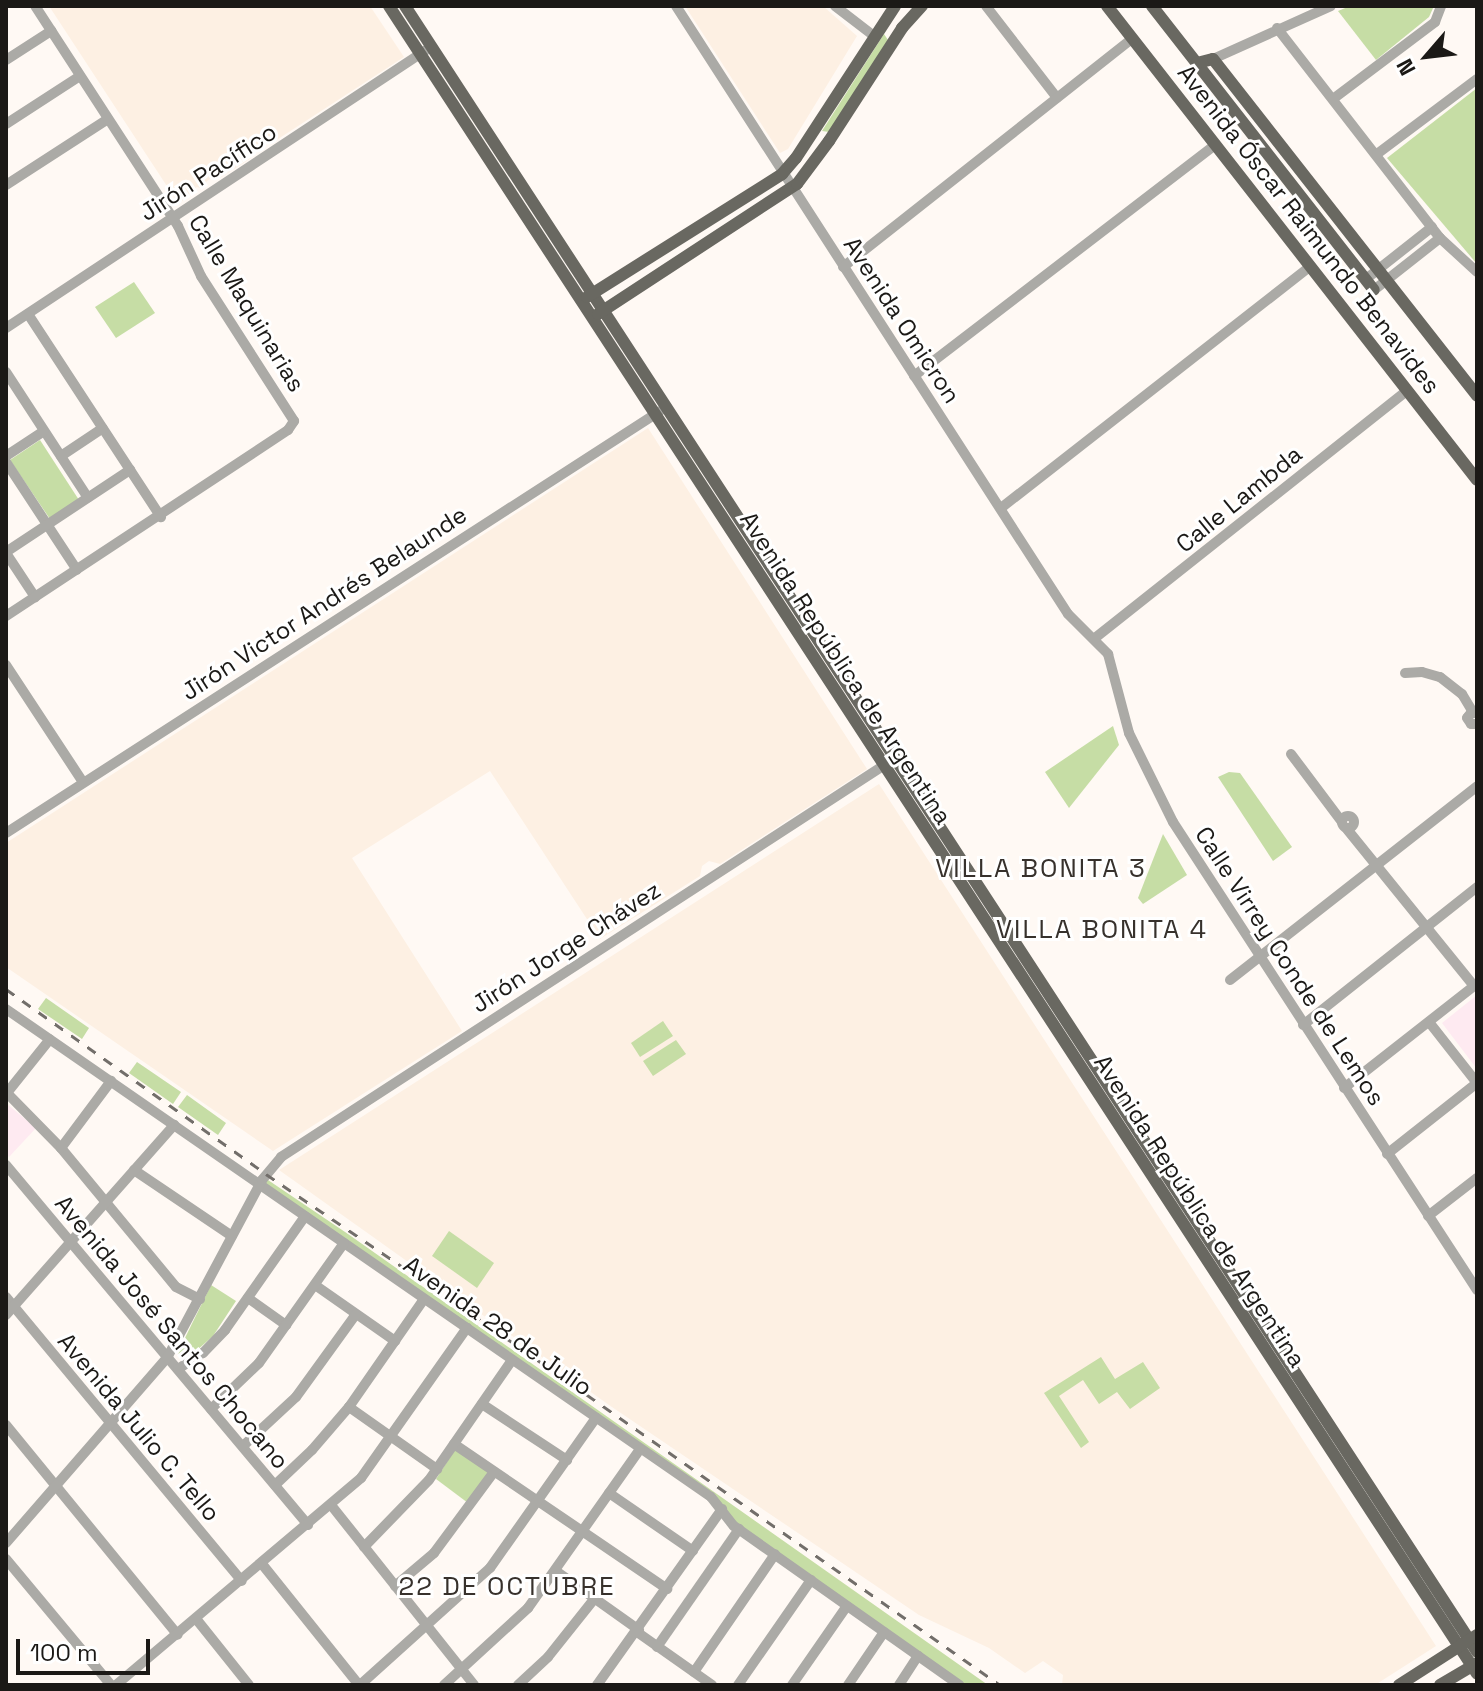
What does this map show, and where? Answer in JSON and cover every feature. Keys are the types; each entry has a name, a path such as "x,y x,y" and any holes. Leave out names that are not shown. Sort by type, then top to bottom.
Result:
{"main road":[{"name":"Avenida República de Argentina","path":"389,6 426,51 1222,1274 1477,1652"},
{"name":"Avenida República de Argentina","path":"405,6 426,51"},
{"path":"586,297 782,174 814,132 895,6"},
{"path":"597,314 792,188 829,141 889,47 922,6"},
{"name":"Avenida Óscar Raimundo Benavides","path":"1107,6 1477,480"},
{"name":"Avenida Óscar Raimundo Benavides","path":"1152,6 1374,290"},
{"name":"Avenida Óscar Raimundo Benavides","path":"1197,63 1213,59 1477,396"},
{"path":"814,132 829,141"},
{"path":"757,191 766,206"},
{"path":"629,270 639,287"},
{"name":"Avenida República de Argentina","path":"1468,1641 1475,1668"},
{"path":"1399,1685 1468,1641"},
{"path":"1440,1685 1475,1668"}],"street":[{"name":"Calle Maquinarias","path":"35,6 173,219 201,276 294,421 288,430 161,517"},
{"name":"Avenida Omicron","path":"676,6 1068,614 1103,647"},
{"path":"835,6 874,36"},
{"path":"986,6 1057,98"},
{"path":"1213,59 1331,6"},
{"path":"1333,99 1435,22 1441,15 1441,6"},
{"path":"1277,28 1440,238 1477,272"},
{"path":"6,60 51,31"},
{"path":"843,267 1132,39"},
{"name":"Jirón Pacífico","path":"6,328 426,51"},
{"path":"6,124 80,76"},
{"path":"1377,154 1477,79"},
{"path":"6,183 108,119"},
{"path":"914,376 1215,145"},
{"path":"1366,279 1432,227"},
{"path":"1374,290 1440,238"},
{"path":"1001,508 1310,267"},
{"path":"6,616 161,517 28,314"},
{"path":"6,372 10,389 44,431 88,498"},
{"name":"Calle Lambda","path":"1095,638 1407,391"},
{"name":"Jirón Victor Andrés Belaunde","path":"6,833 660,411"},
{"path":"61,456 103,428"},
{"path":"44,431 6,459 77,570"},
{"path":"35,597 6,553 130,470"},
{"name":"Calle Virrey Conde de Lemos","path":"1103,647 1112,665 1129,733 1151,781 1303,1025 1428,1216 1473,1276 1477,1290"},
{"path":"6,665 83,782"},
{"path":"1405,673 1422,672 1440,677 1462,694 1475,713 1468,721 1477,724"},
{"path":"1291,754 1474,986 1344,1088"},
{"name":"Jirón Jorge Chávez","path":"6,1543 167,1358 263,1179 296,1146 888,762"},
{"path":"1230,980 1477,786"},
{"path":"1303,1025 1477,887"},
{"name":"Avenida 28 de Julio","path":"6,1009 174,1125 263,1179 305,1216 711,1497 739,1529 918,1656 944,1681 959,1685"},
{"path":"1387,1154 1477,1083 1429,1022"},
{"path":"50,1039 6,1093 61,1148 176,1287 200,1299"},
{"path":"61,1148 111,1081"},
{"path":"8,1306 174,1125"},
{"name":"Avenida José Santos Chocano","path":"6,1165 308,1525"},
{"path":"134,1170 232,1236"},
{"path":"1428,1216 1477,1178"},
{"path":"178,1369 211,1345 305,1216"},
{"path":"211,1409 248,1375 344,1243"},
{"path":"315,1285 395,1341"},
{"path":"248,1298 286,1325"},
{"path":"275,1485 312,1450 349,1407 424,1299"},
{"name":"Avenida Julio C. Tello","path":"8,1306 242,1581"},
{"path":"243,1446 296,1397 356,1314"},
{"path":"6,1559 124,1682 361,1478 467,1328"},
{"path":"364,1547 410,1503 437,1469 512,1360"},
{"path":"482,1404 567,1460"},
{"path":"349,1407 437,1469"},
{"path":"262,1564 360,1685 490,1568 596,1418"},
{"path":"6,1425 178,1635"},
{"path":"454,1444 667,1589"},
{"path":"444,1685 528,1608 640,1449"},
{"path":"395,1586 434,1553 494,1472"},
{"path":"609,1493 693,1551"},
{"path":"331,1505 474,1685"},
{"path":"597,1685 722,1509"},
{"path":"657,1647 739,1529"},
{"path":"694,1672 775,1554"},
{"path":"556,1571 712,1685"},
{"path":"738,1685 811,1580"},
{"path":"518,1685 556,1648 595,1598"},
{"path":"792,1685 847,1606"},
{"path":"197,1620 249,1685"},
{"path":"848,1685 884,1632"},
{"path":"899,1685 918,1656"}],"shaded area":[{"path":"49,6 370,6 404,57 275,141 269,138 258,145 259,148 249,154 251,158 220,178 215,176 207,181 202,189 197,187 190,191 188,198 178,203"},
{"path":"685,6 823,6 857,36 788,149 780,153"},
{"path":"648,428 867,769 720,864 709,861 702,866 700,876 600,939 490,771 352,858 462,1031 273,1151 6,967 6,843"},
{"path":"879,784 1436,1646 1375,1685 1062,1685 1063,1675 1043,1661 1025,1673 989,1648 919,1615 609,1405 279,1170"},
{"path":"1477,995 1477,1069 1442,1023"},
{"path":"7,1104 36,1128 9,1157 6,1154"}],"green space":[{"path":"1350,6 1434,6 1429,17 1376,60 1338,11"},
{"path":"884,34 888,40 829,132 822,131"},
{"path":"1477,88 1477,264 1387,158"},
{"path":"134,282 155,313 116,338 95,307"},
{"path":"40,440 79,500 50,519 10,460"},
{"path":"1113,726 1119,745 1069,808 1045,772"},
{"path":"1229,772 1240,773 1292,847 1273,861 1218,777"},
{"path":"1163,834 1187,875 1143,904 1138,898"},
{"path":"46,998 89,1028 82,1039 38,1009"},
{"path":"663,1021 673,1036 640,1057 631,1043"},
{"path":"676,1040 686,1054 653,1076 643,1061"},
{"path":"137,1062 181,1092 173,1104 129,1073"},
{"path":"187,1095 226,1123 218,1135 178,1107"},
{"path":"268,1180 988,1685 962,1685 732,1520 720,1504 265,1183"},
{"path":"449,1231 494,1263 477,1288 432,1256"},
{"path":"211,1285 236,1301 213,1336 186,1360 181,1359 178,1355 182,1344"},
{"path":"1101,1357 1115,1379 1143,1362 1160,1388 1130,1409 1117,1392 1099,1404 1083,1380 1059,1396 1089,1442 1081,1448 1044,1393"},
{"path":"456,1448 491,1472 468,1503 436,1479"}],"railway":[{"path":"6,989 266,1174 472,1314 1000,1685"}],"district":[{"name":"VILLA BONITA 3","path":"1041,869"},
{"name":"VILLA BONITA 4","path":"1102,930"},
{"name":"22 DE OCTUBRE","path":"507,1587"}]}
